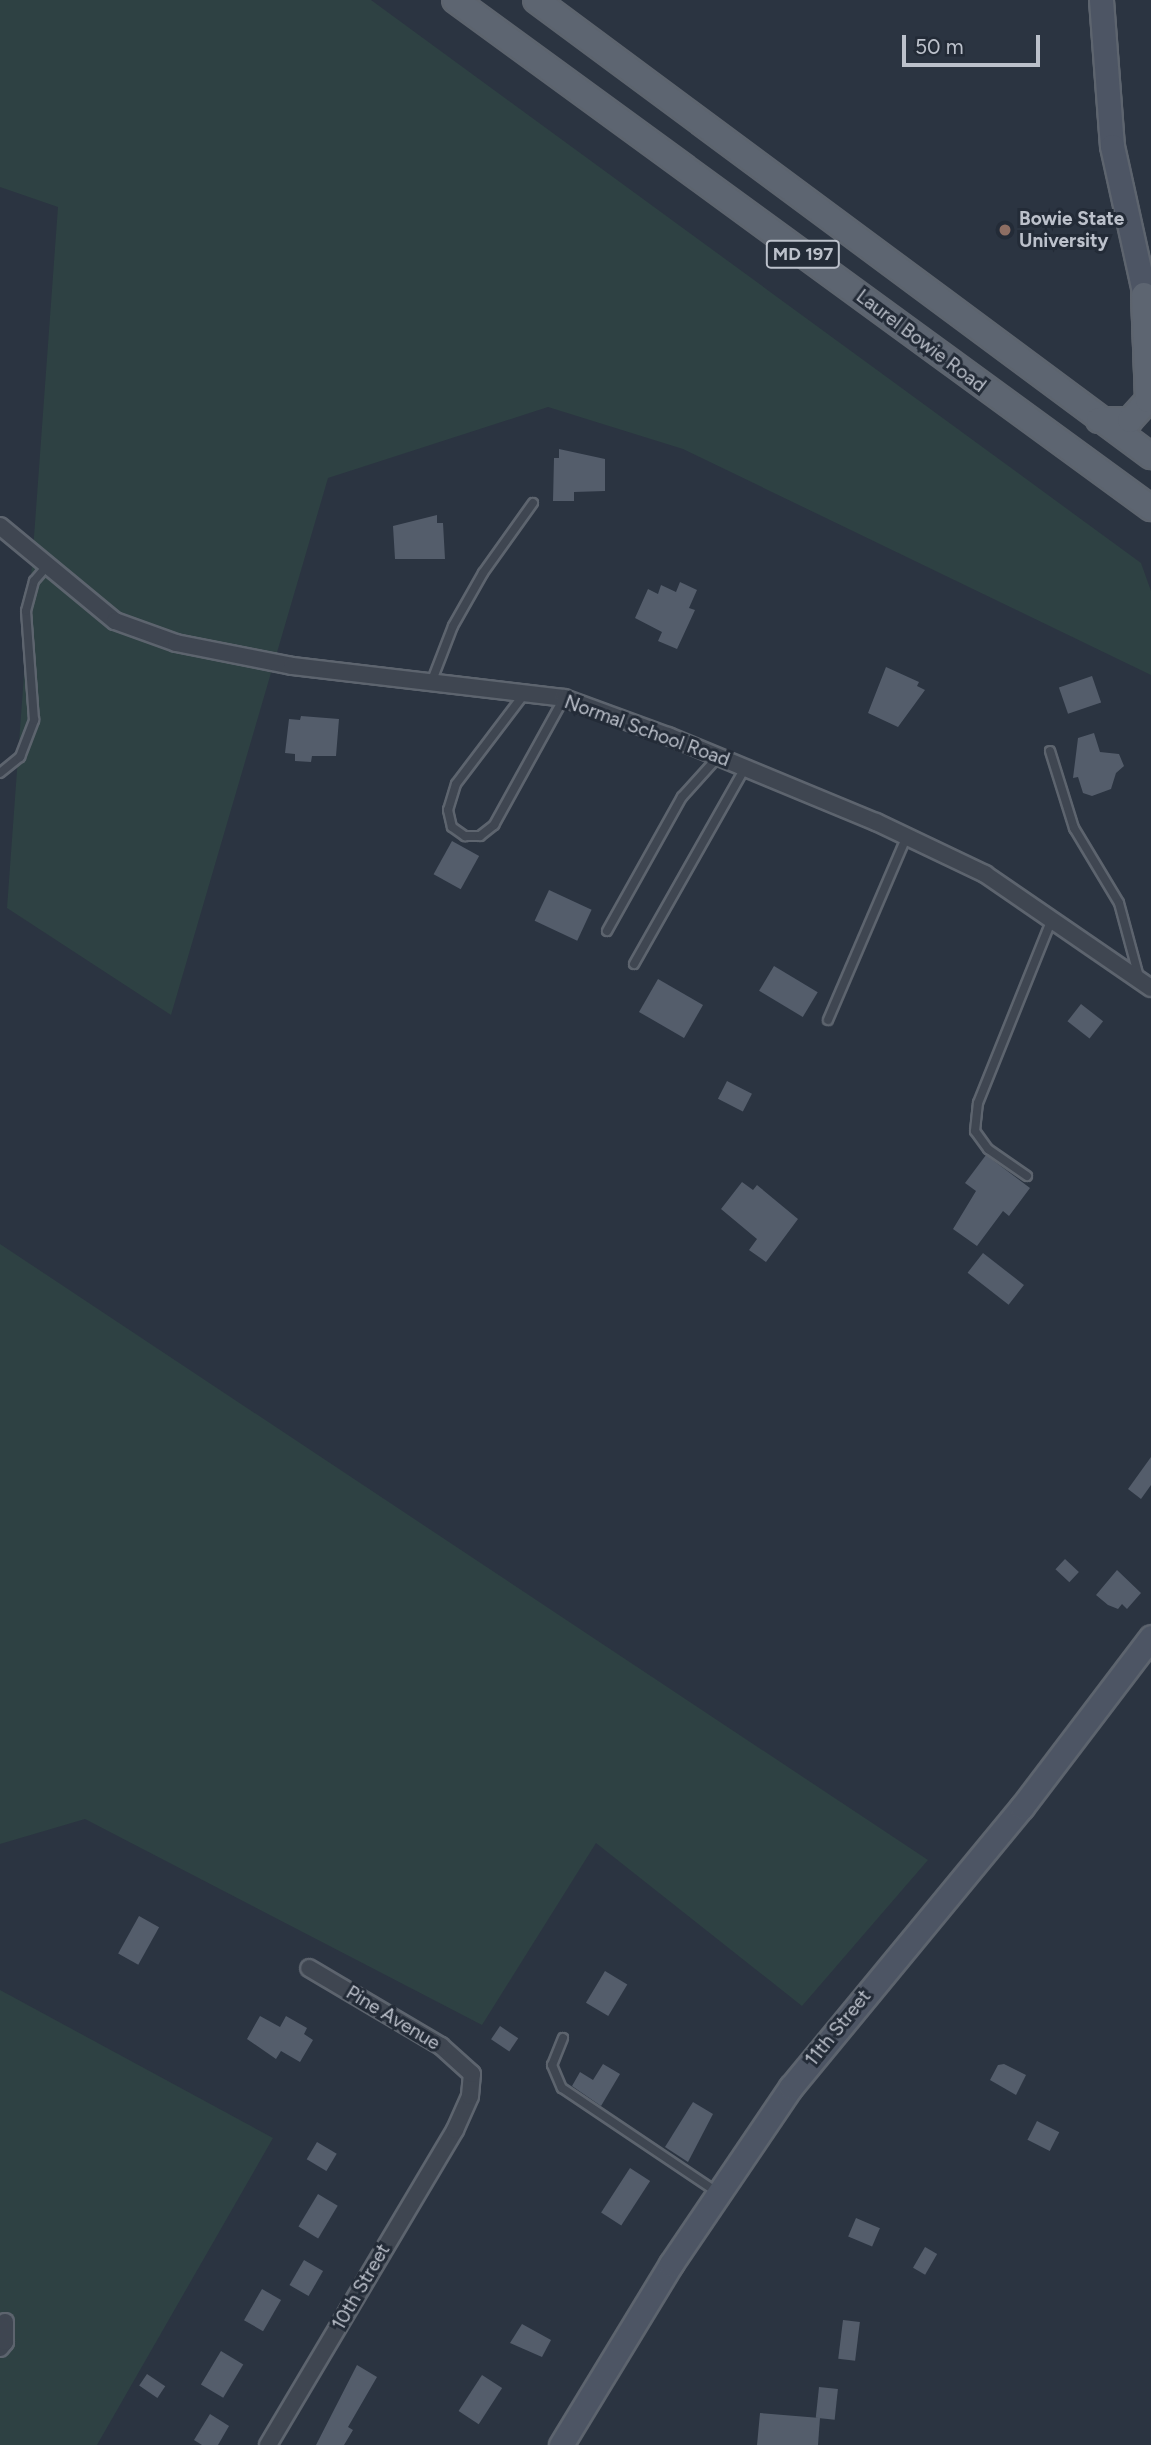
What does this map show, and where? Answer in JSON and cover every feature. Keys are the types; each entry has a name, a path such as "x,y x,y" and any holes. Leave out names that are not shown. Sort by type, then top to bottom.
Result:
{"main road":[{"name":"Laurel Bowie Road","path":"455,0 1151,508"},
{"name":"MD 197","path":"536,0 1151,456"},
{"path":"1101,0 1112,146 1151,320"},
{"path":"1099,420 1130,420 1147,400 1144,295"},
{"name":"11th Street","path":"561,2445 718,2192 791,2087 1022,1807 1151,1637"}],"street":[{"name":"Normal School Road","path":"0,526 46,567 115,621 176,642 292,666 564,698 718,757 907,836 985,874 1145,983"},
{"name":"Pine Avenue","path":"309,1968 441,2046 472,2074"},
{"name":"10th Street","path":"268,2445 455,2130 470,2096 472,2074"},
{"path":"0,2348 5,2342 5,2322"}],"lane":[{"path":"431,683 471,594 533,503"},
{"path":"0,773 20,758 34,720 26,611 34,581 46,567"},
{"path":"525,694 456,785 448,810 452,827 465,836 480,836 494,825 564,698"},
{"path":"1050,751 1074,828 1119,903 1145,983"},
{"path":"607,931 682,797 718,757"},
{"path":"634,964 745,768"},
{"path":"828,1020 907,836"},
{"path":"1027,1176 988,1150 975,1131 978,1103 1052,919"},
{"path":"563,2038 552,2065 562,2088 718,2192"}],"shaded area":[{"path":"0,0 371,0 1141,563 1151,591 1151,675 683,449 548,407 328,478 171,1015 7,908 58,207 0,187"},
{"path":"0,1244 928,1860 802,2006 596,1843 482,2025 85,1819 0,1844"},
{"path":"0,1990 273,2138 97,2445 0,2445"}],"building":[{"path":"559,449 605,459 605,491 574,492 574,501 553,501 554,458 559,458"},
{"path":"437,515 437,523 443,523 445,559 395,559 393,526"},
{"path":"680,582 697,590 689,608 695,610 677,649 658,641 662,632 635,618 648,589 658,594 661,585 676,592"},
{"path":"886,667 919,682 917,686 925,690 898,727 868,713"},
{"path":"1092,676 1101,702 1068,714 1059,687"},
{"path":"301,716 339,719 336,756 312,756 311,762 295,761 295,754 285,753 289,719 300,720"},
{"path":"1094,733 1100,752 1119,754 1124,766 1116,773 1111,789 1092,796 1083,793 1078,777 1073,778 1078,738"},
{"path":"452,841 479,856 461,889 434,874"},
{"path":"549,890 592,910 577,941 535,921"},
{"path":"774,966 818,992 803,1017 759,991"},
{"path":"658,979 703,1005 684,1038 639,1012"},
{"path":"1081,1004 1103,1021 1090,1039 1067,1021"},
{"path":"727,1081 752,1094 743,1112 718,1099"},
{"path":"986,1155 1030,1188 1009,1216 1003,1211 977,1246 953,1229 976,1191 965,1183"},
{"path":"742,1182 753,1190 757,1185 798,1219 766,1262 749,1250 757,1239 721,1209"},
{"path":"983,1253 1024,1285 1009,1305 968,1273"},
{"path":"1151,1457 1151,1485 1141,1499 1128,1489"},
{"path":"1065,1559 1079,1572 1069,1582 1055,1569"},
{"path":"1117,1570 1141,1593 1127,1609 1122,1604 1118,1609 1108,1605 1096,1595"},
{"path":"139,1916 159,1927 138,1965 118,1954"},
{"path":"605,1971 627,1984 608,2016 586,2003"},
{"path":"260,2016 280,2027 286,2016 307,2028 304,2034 313,2040 300,2062 281,2051 276,2059 247,2039"},
{"path":"500,2026 518,2038 509,2052 491,2039"},
{"path":"603,2064 620,2074 601,2106 572,2086 580,2072 593,2080"},
{"path":"1004,2064 1026,2075 1016,2095 990,2080 998,2065"},
{"path":"693,2102 713,2114 688,2162 665,2147"},
{"path":"1037,2121 1059,2132 1050,2151 1027,2140"},
{"path":"317,2142 337,2154 326,2171 307,2159"},
{"path":"630,2168 650,2181 621,2226 601,2212"},
{"path":"318,2194 338,2206 318,2238 298,2227"},
{"path":"856,2218 880,2228 872,2247 848,2236"},
{"path":"925,2247 937,2254 925,2275 913,2268"},
{"path":"304,2260 323,2271 309,2296 290,2285"},
{"path":"262,2289 281,2300 263,2331 244,2320"},
{"path":"843,2320 860,2322 855,2361 838,2359"},
{"path":"522,2324 551,2340 542,2357 510,2343"},
{"path":"221,2351 243,2364 223,2398 201,2384"},
{"path":"357,2365 377,2377 348,2427 353,2430 344,2445 316,2445"},
{"path":"147,2374 165,2386 157,2398 139,2386"},
{"path":"482,2375 502,2388 479,2424 459,2411"},
{"path":"819,2387 838,2389 835,2420 816,2418"},
{"path":"760,2413 820,2418 818,2445 757,2445"},
{"path":"210,2414 229,2426 218,2445 202,2445 194,2440"}],"place":[{"name":"Bowie State University","path":"1005,230"}]}
